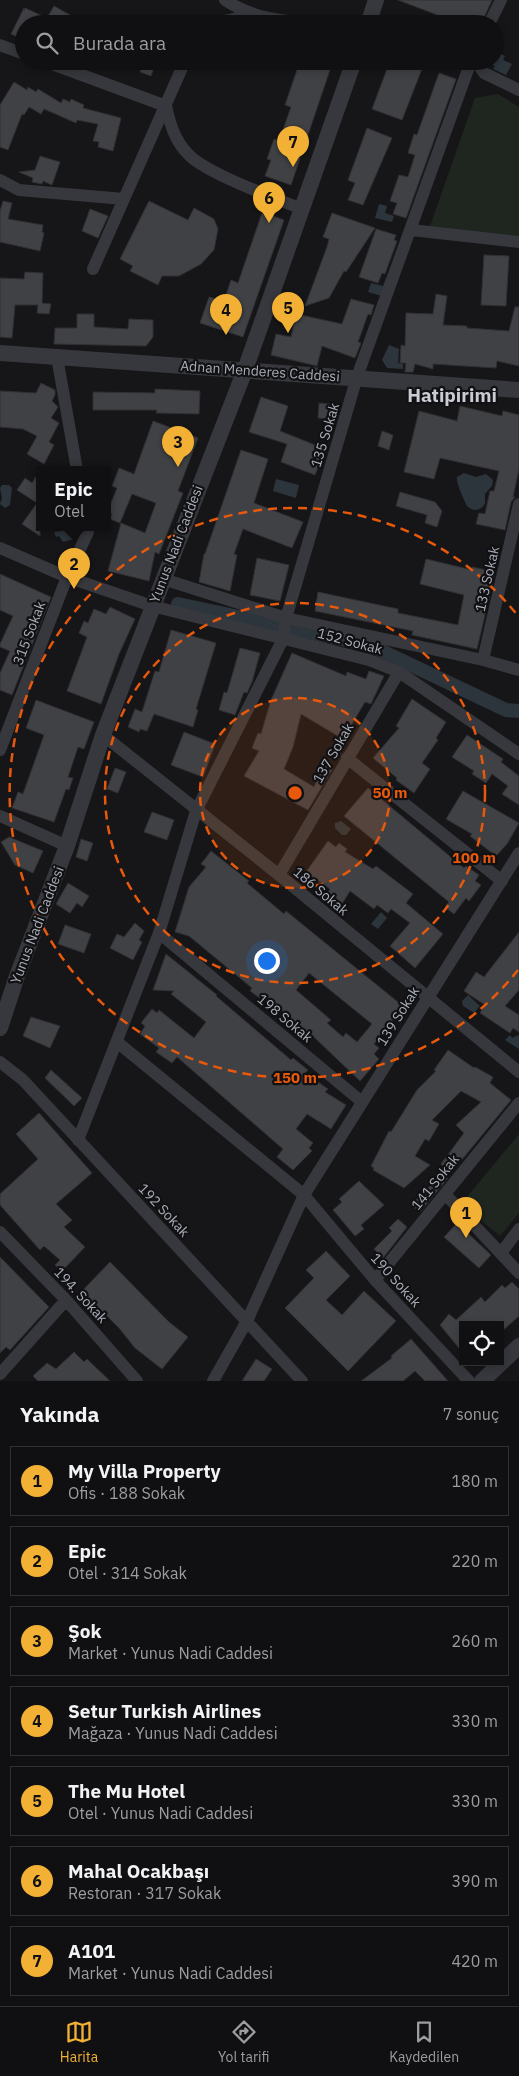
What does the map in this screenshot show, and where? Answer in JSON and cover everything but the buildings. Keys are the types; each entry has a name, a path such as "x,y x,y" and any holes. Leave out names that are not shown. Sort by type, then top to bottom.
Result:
{"street":[{"path":"225,0 254,14"},
{"path":"494,15 501,0"},
{"path":"371,15 375,3"},
{"path":"250,15 254,14"},
{"path":"0,45 15,51"},
{"path":"68,70 166,106"},
{"path":"93,269 182,70"},
{"name":"Yunus Nadi Caddesi","path":"0,1028 17,976 67,846 103,735 245,370 351,70"},
{"name":"135 Sokak","path":"78,1140 158,933 196,811 284,628 357,377 469,70"},
{"path":"482,70 484,73 519,90"},
{"path":"166,106 172,133 188,155 211,170 302,209"},
{"path":"0,180 19,190 124,199"},
{"path":"411,230 519,242"},
{"name":"Adnan Menderes Caddesi","path":"0,353 519,390"},
{"path":"57,357 76,466"},
{"name":"133 Sokak","path":"483,660 519,504"},
{"name":"315 Sokak","path":"0,750 67,577 88,531"},
{"name":"152 Sokak","path":"0,548 67,577 152,606 483,660 519,670"},
{"name":"152 Sokak","path":"163,579 399,672 519,754"},
{"name":"137 Sokak","path":"279,876 399,672"},
{"name":"186 Sokak","path":"103,735 519,1072"},
{"path":"347,758 502,880"},
{"path":"0,816 67,846"},
{"name":"139 Sokak","path":"213,1381 247,1321 304,1196 519,853"},
{"name":"198 Sokak","path":"158,933 362,1102"},
{"name":"190 Sokak","path":"117,1042 304,1196 375,1280 469,1381"},
{"name":"192 Sokak","path":"0,1062 24,1080 302,1381"},
{"name":"141 Sokak","path":"375,1280 519,1103"},
{"path":"445,1194 519,1273"},
{"path":"500,1253 519,1229"},
{"name":"194. Sokak","path":"0,1232 66,1300 137,1381"},
{"path":"0,1374 66,1300"},
{"path":"482,1381 519,1346"}],"shaded area":[{"path":"504,60 512,64 506,75 495,70 504,70"},
{"path":"498,94 519,107 519,241 429,229 475,98"},
{"path":"379,204 387,206 385,213 394,216 392,222 375,218"},
{"path":"386,278 390,279 385,297 368,292 371,283 383,286"},
{"path":"389,345 399,349 398,363 403,364 403,369 387,368 382,360"},
{"path":"464,473 476,477 486,474 493,480 492,486 485,494 485,504 479,509 474,510 467,506 460,492 457,477"},
{"path":"276,479 299,485 296,498 273,491"},
{"path":"2,485 9,485 12,488 10,505 5,508 0,504 2,498 0,488"},
{"path":"77,531 74,539 63,542 59,536 56,537 54,532"},
{"path":"341,821 351,829 346,835 342,835 335,828 335,823"},
{"path":"381,912 387,918 378,929 371,924"},
{"path":"468,995 480,1006 474,1013 463,1006 462,1001"},
{"path":"510,1035 512,1038 519,1035 519,1049 505,1040"},
{"path":"519,1134 519,1213 500,1236 461,1204"}],"waterway":[{"path":"178,604 369,645 506,710 519,711"}],"place":[{"name":"A101","path":"293,167"},
{"name":"Mahal Ocakbaşı","path":"269,223"},
{"name":"The Mu Hotel","path":"288,333"},
{"name":"Setur Turkish Airlines","path":"226,335"},
{"name":"Şok","path":"178,467"},
{"name":"Epic","path":"74,589"},
{"name":"My Villa Property","path":"466,1238"}],"district":[{"name":"Hatipirimi","path":"452,395"}]}
